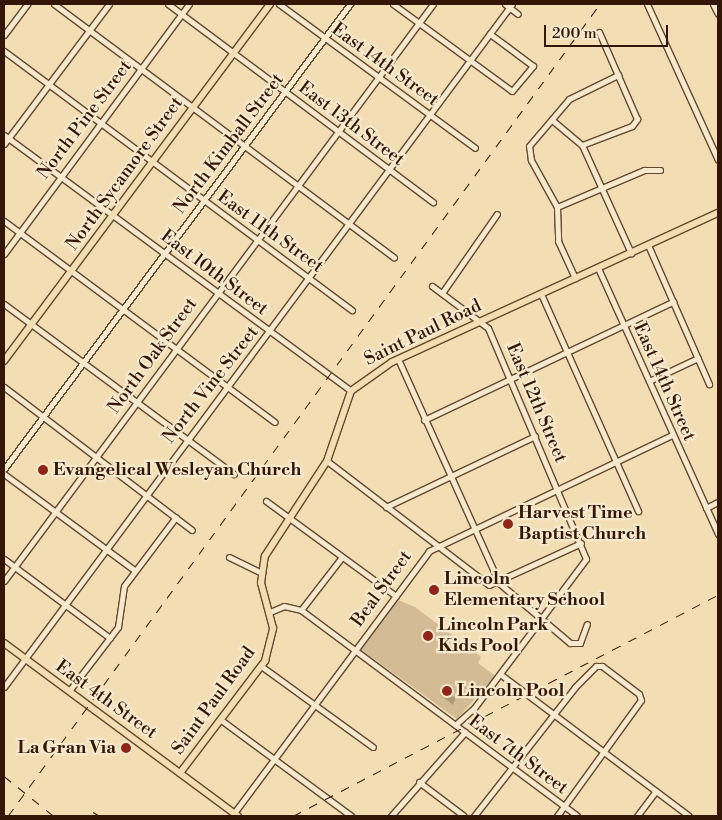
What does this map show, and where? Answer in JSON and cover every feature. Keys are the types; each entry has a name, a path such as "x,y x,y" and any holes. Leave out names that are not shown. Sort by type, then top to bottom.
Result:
{"main road":[{"name":"North Sycamore Street","path":"4,361 151,161 270,4"},
{"name":"Saint Paul Road","path":"180,773 261,666 272,644 270,612 262,573 265,556 327,461 351,391 373,372 398,359 718,213"},
{"name":"East 4th Street","path":"4,642 236,815"}],"street":[{"path":"4,34 27,4"},
{"path":"54,4 245,144 297,186 394,257"},
{"path":"4,144 6,136 109,4"},
{"name":"East 13th Street","path":"168,4 433,202"},
{"name":"North Pine Street","path":"4,254 189,4"},
{"name":"East 14th Street","path":"279,4 474,148"},
{"name":"North Kimball Street","path":"4,469 350,4"},
{"path":"393,4 512,91 532,66 490,34"},
{"name":"North Oak Street","path":"4,581 177,350 216,292 297,186 336,130 433,4"},
{"path":"647,4 718,160"},
{"path":"713,4 718,14"},
{"path":"509,5 518,14"},
{"name":"North Vine Street","path":"4,687 187,438 270,331 348,222 490,34 509,5"},
{"path":"582,145 632,126 636,119 599,32"},
{"name":"East 11th Street","path":"4,51 352,310"},
{"path":"575,278 558,241 557,207 531,160 529,146 569,99 618,75"},
{"path":"552,120 582,145 631,253"},
{"name":"East 10th Street","path":"6,136 351,391"},
{"path":"557,207 644,170 660,170"},
{"path":"442,293 497,214"},
{"path":"4,222 275,422"},
{"path":"648,245 710,384"},
{"name":"East 14th Street","path":"598,268 649,380 672,436 718,534"},
{"name":"East 12th Street","path":"432,286 488,328 581,543 584,554 577,576 539,620"},
{"path":"541,294 638,511"},
{"path":"424,420 566,350 673,302"},
{"path":"4,304 234,474"},
{"path":"649,380 698,358"},
{"path":"398,359 499,583 539,620 575,644 587,624"},
{"path":"4,387 192,530"},
{"path":"386,507 535,436"},
{"name":"Beal Street","path":"236,815 273,758 396,596 418,561 437,546 475,531 558,489 672,436"},
{"path":"327,461 489,585 499,583 581,543"},
{"path":"4,474 134,570"},
{"path":"266,500 396,596"},
{"path":"706,508 718,502"},
{"path":"69,691 118,627 124,586 134,570 176,517"},
{"path":"229,557 262,573"},
{"path":"270,612 284,606 300,610 342,557"},
{"path":"4,559 110,638"},
{"name":"East 7th Street","path":"300,610 577,816"},
{"path":"455,725 500,674 539,620"},
{"path":"261,666 315,703 373,747"},
{"path":"474,816 553,714 597,666 640,696 638,708 557,816"},
{"path":"500,674 689,816"},
{"path":"221,720 351,816"},
{"path":"391,816 465,732"},
{"path":"419,782 464,816"},
{"path":"637,816 656,791"}],"shaded area":[{"path":"398,600 415,607 481,657 478,663 495,676 457,719 360,649"},
{"name":"Lincoln Pool","path":"448,684 454,688 449,696 456,697 453,705 440,695"}],"railway":[{"path":"8,816 600,4"},
{"path":"293,816 718,595"},
{"path":"4,776 54,816"},
{"path":"93,812 100,816"}],"place":[{"name":"Evangelical Wesleyan Church","path":"43,470"},
{"name":"Harvest Time Baptist Church","path":"508,524"},
{"name":"Lincoln Elementary School","path":"434,590"},
{"name":"Lincoln Park Kids Pool","path":"428,636"},
{"name":"Lincoln Pool","path":"447,691"},
{"name":"La Gran Via","path":"126,748"}]}
